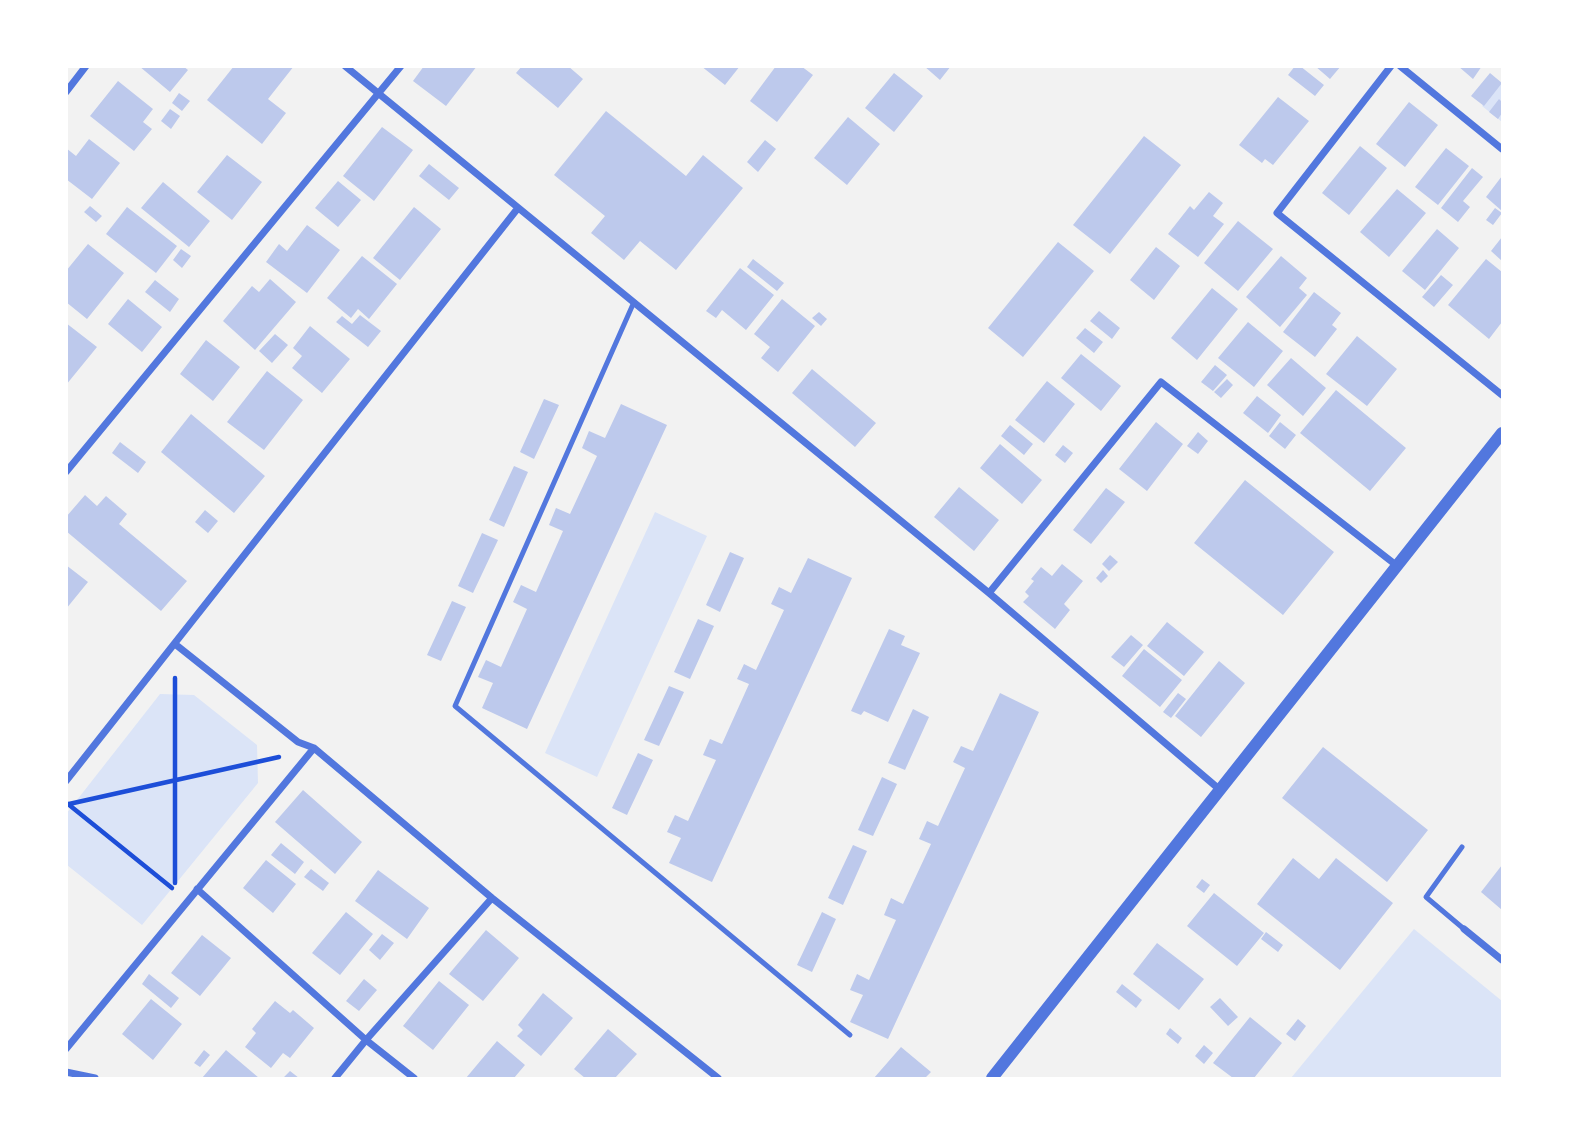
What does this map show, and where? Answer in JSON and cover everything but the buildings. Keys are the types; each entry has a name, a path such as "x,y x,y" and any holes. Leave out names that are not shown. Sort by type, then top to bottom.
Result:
{"street":[{"path":"66,92 86,66"},
{"path":"345,66 989,593 1219,789"},
{"path":"66,472 401,66"},
{"path":"1391,66 1277,213 1503,395"},
{"path":"1400,66 1503,149"},
{"path":"66,781 519,208"},
{"path":"989,593 1161,382 1396,565"},
{"path":"992,1079 1503,433"},
{"path":"175,644 298,742 314,748 492,898 718,1079"},
{"path":"66,1049 314,748"},
{"path":"197,889 366,1040 414,1079"},
{"path":"335,1079 366,1040 492,898"},
{"path":"1464,929 1503,960"},
{"path":"66,1072 95,1079"}],"lane":[{"path":"634,302 455,706 850,1035"},
{"path":"1462,847 1426,897 1464,929"}],"path":[{"path":"176,669 175,781 175,891 68,804 175,781 287,756"}],"shaded area":[{"path":"1502,81 1502,122 1482,106"},
{"path":"655,512 707,536 597,777 545,753"},
{"path":"160,694 194,695 257,745 258,783 142,925 67,865 66,814"},
{"path":"1414,929 1502,1001 1502,1078 1291,1078"}]}
